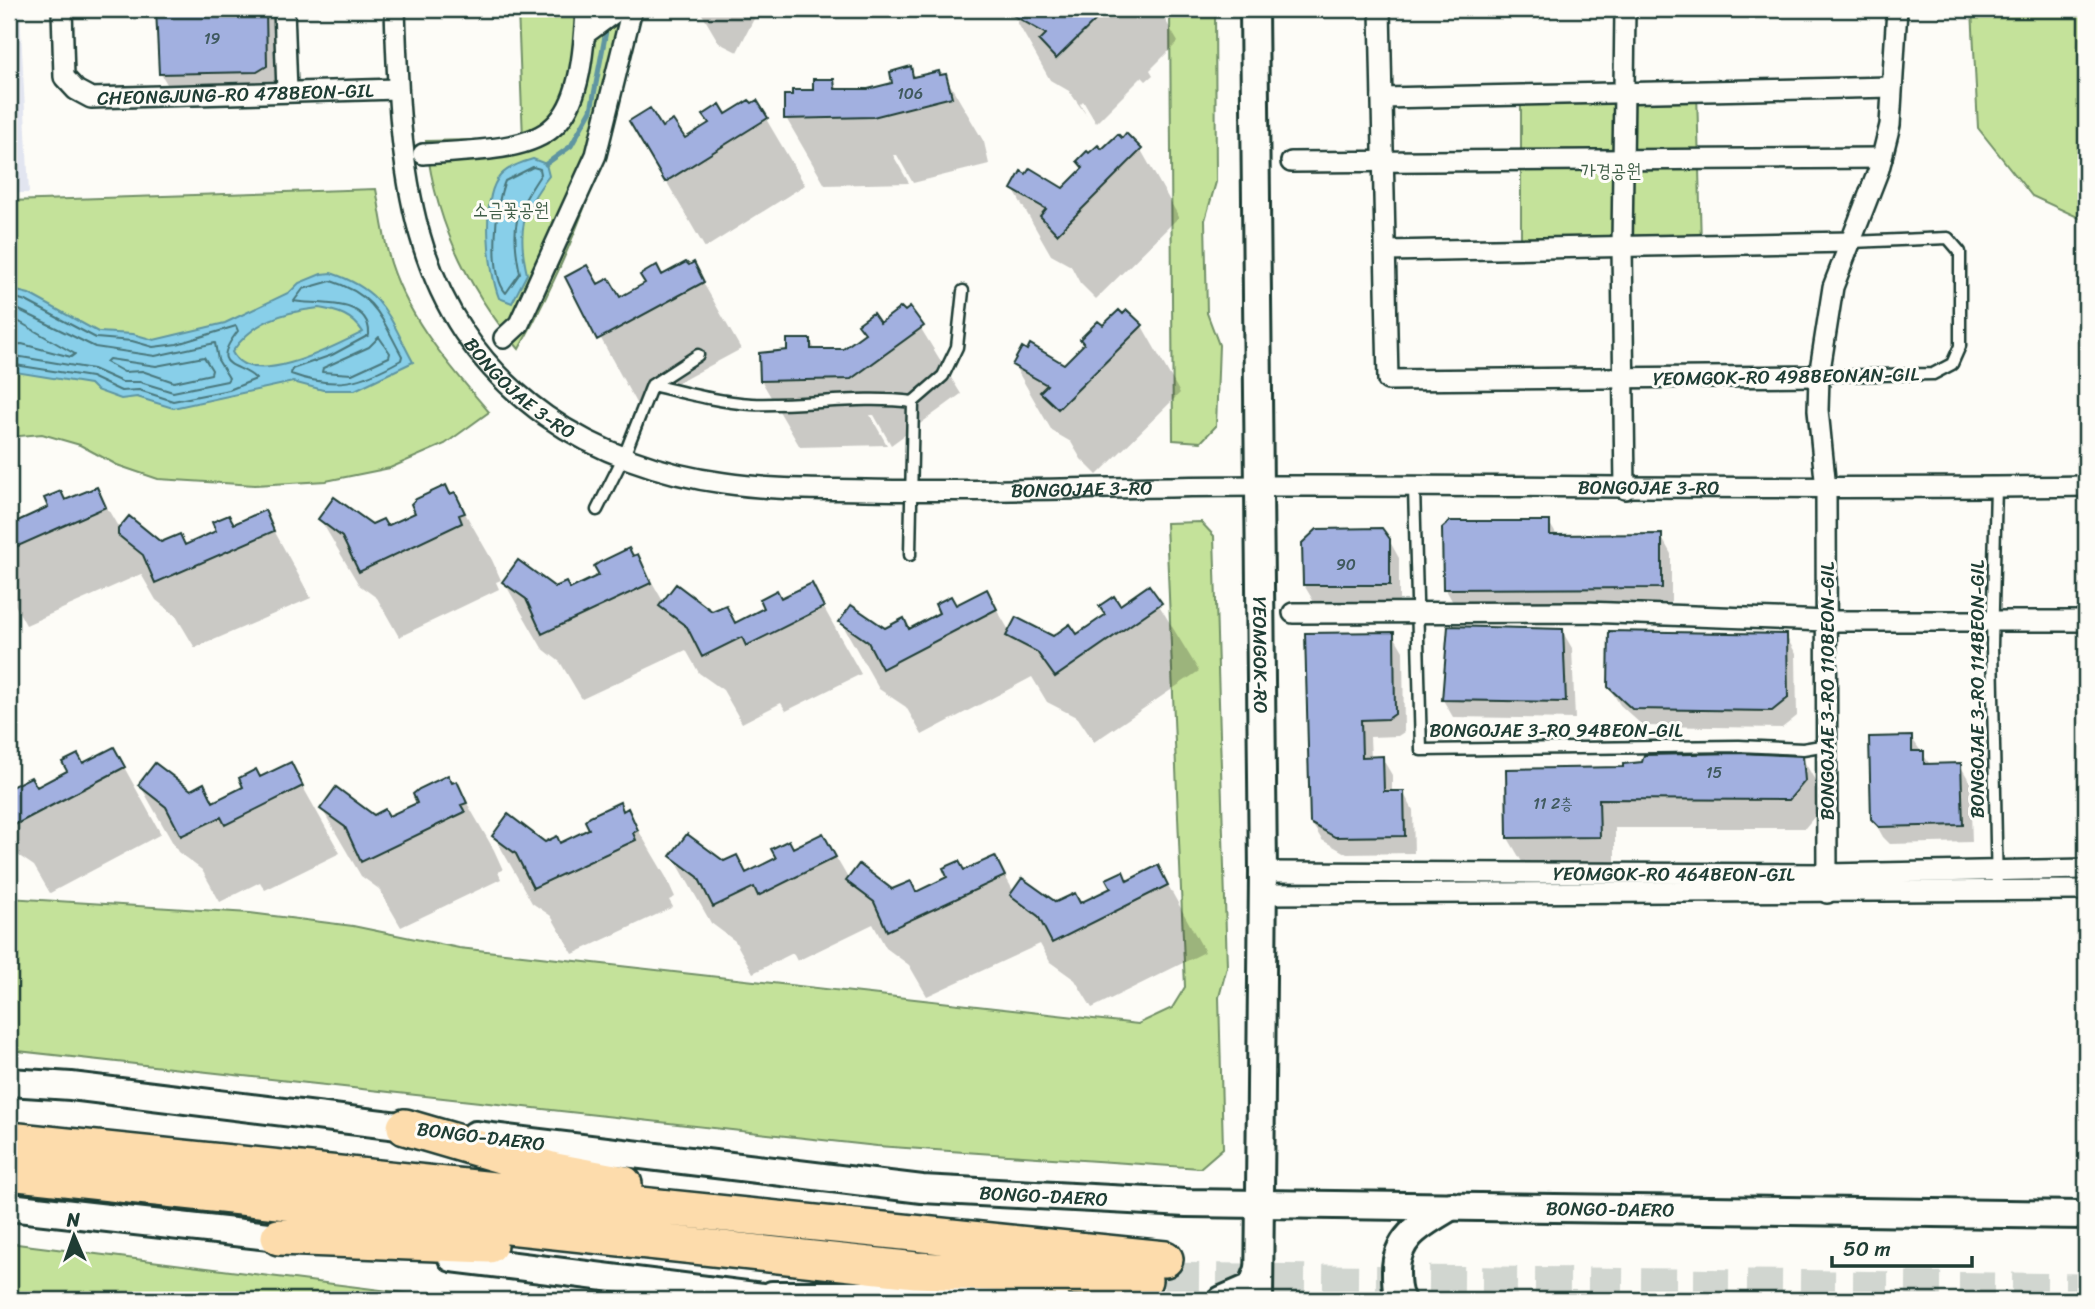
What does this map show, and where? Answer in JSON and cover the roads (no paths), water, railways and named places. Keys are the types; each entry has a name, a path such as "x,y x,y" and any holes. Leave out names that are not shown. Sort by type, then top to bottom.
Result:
{"highway":[{"path":"405,1127 555,1171 882,1233"},
{"path":"9,1140 882,1233 1165,1270 916,1270 624,1250 279,1237"},
{"path":"9,1172 916,1270"}],"main road":[{"name":"YEOMGOK-RO","path":"1254,9 1263,883 1259,1300"},
{"name":"BONGO-DAERO","path":"9,1082 71,1086 922,1189 1186,1203 2086,1215"},
{"path":"1401,1300 1395,1275 1397,1256 1404,1240 1417,1227 1452,1206"},
{"path":"9,1207 279,1237 788,1300"},
{"path":"1222,1300 1252,1287 1259,1269"},
{"path":"757,1295 899,1295 1056,1300"}],"street":[{"name":"CHEONGJUNG-RO 478BEON-GIL","path":"62,9 64,77 76,90 91,98 397,89"},
{"path":"284,9 288,91"},
{"name":"BONGOJAE 3-RO","path":"395,9 402,155 415,224 436,281 461,329 482,358 502,379 547,416 624,456 665,470 724,483 910,491 1259,486 1625,489 2086,486"},
{"path":"423,154 485,150 531,142 555,128 572,101 583,61 586,9"},
{"path":"585,34 619,9"},
{"path":"504,338 519,324 596,155 632,9"},
{"name":"YEOMGOK-RO 498BEONAN-GIL","path":"1380,9 1388,380 1819,376"},
{"path":"1625,9 1622,246 1625,489"},
{"name":"BONGOJAE 3-RO 110BEON-GIL","path":"1827,883 1826,489 1818,410 1819,376 1833,287 1882,158 1890,125 1897,9"},
{"path":"1382,98 1892,87"},
{"path":"1291,162 1624,163 1882,158"},
{"name":"YEOMGOK-RO 498BEONAN-GIL","path":"1386,251 1851,242"},
{"path":"1293,613 1585,612 1826,621 2086,621"},
{"name":"YEOMGOK-RO 464BEON-GIL","path":"1263,883 1308,894 1827,883 1995,871 2086,869"},
{"path":"1306,872 1297,883 1308,894"},
{"name":"YEOMGOK-RO 464BEON-GIL","path":"1263,883 1306,872 1827,883 1997,891 2086,890"}],"lane":[{"name":"YEOMGOK-RO 498BEONAN-GIL","path":"1819,376 1933,374 1952,364 1960,346 1960,252 1948,239 1851,242"},
{"path":"910,555 913,402 943,376 957,347 963,290"},
{"path":"597,510 624,456 653,385 698,355"},
{"path":"653,385 712,400 754,404 889,399 913,402"},
{"name":"BONGOJAE 3-RO 94BEON-GIL","path":"1414,487 1421,750 1739,746 1803,749 1827,745"},
{"name":"BONGOJAE 3-RO 114BEON-GIL","path":"1996,487 1992,620 1997,891"}],"water":[{"path":"533,159 546,164 549,176 533,200 524,222 522,245 527,274 512,303 499,298 495,286 488,236 490,201 494,187 503,173 515,165"},
{"path":"331,273 349,280 374,297 390,318 413,362 355,390 323,390 293,382 173,408 137,397 121,399 96,390 90,384 9,371 9,289 29,294 98,332 133,334 154,340 225,323 321,274","holes":["319,308 338,312 349,318 363,332 314,355 274,367 257,367 242,363 232,352 249,333 270,320"]}],"waterway":[{"path":"546,164 571,146 591,110 607,26"}],"tunnel":[{"path":"1164,1280 2086,1291"}],"park label":[{"name":"가경공원","path":"1611,170"},
{"name":"소금꽃공원","path":"511,209"}]}
